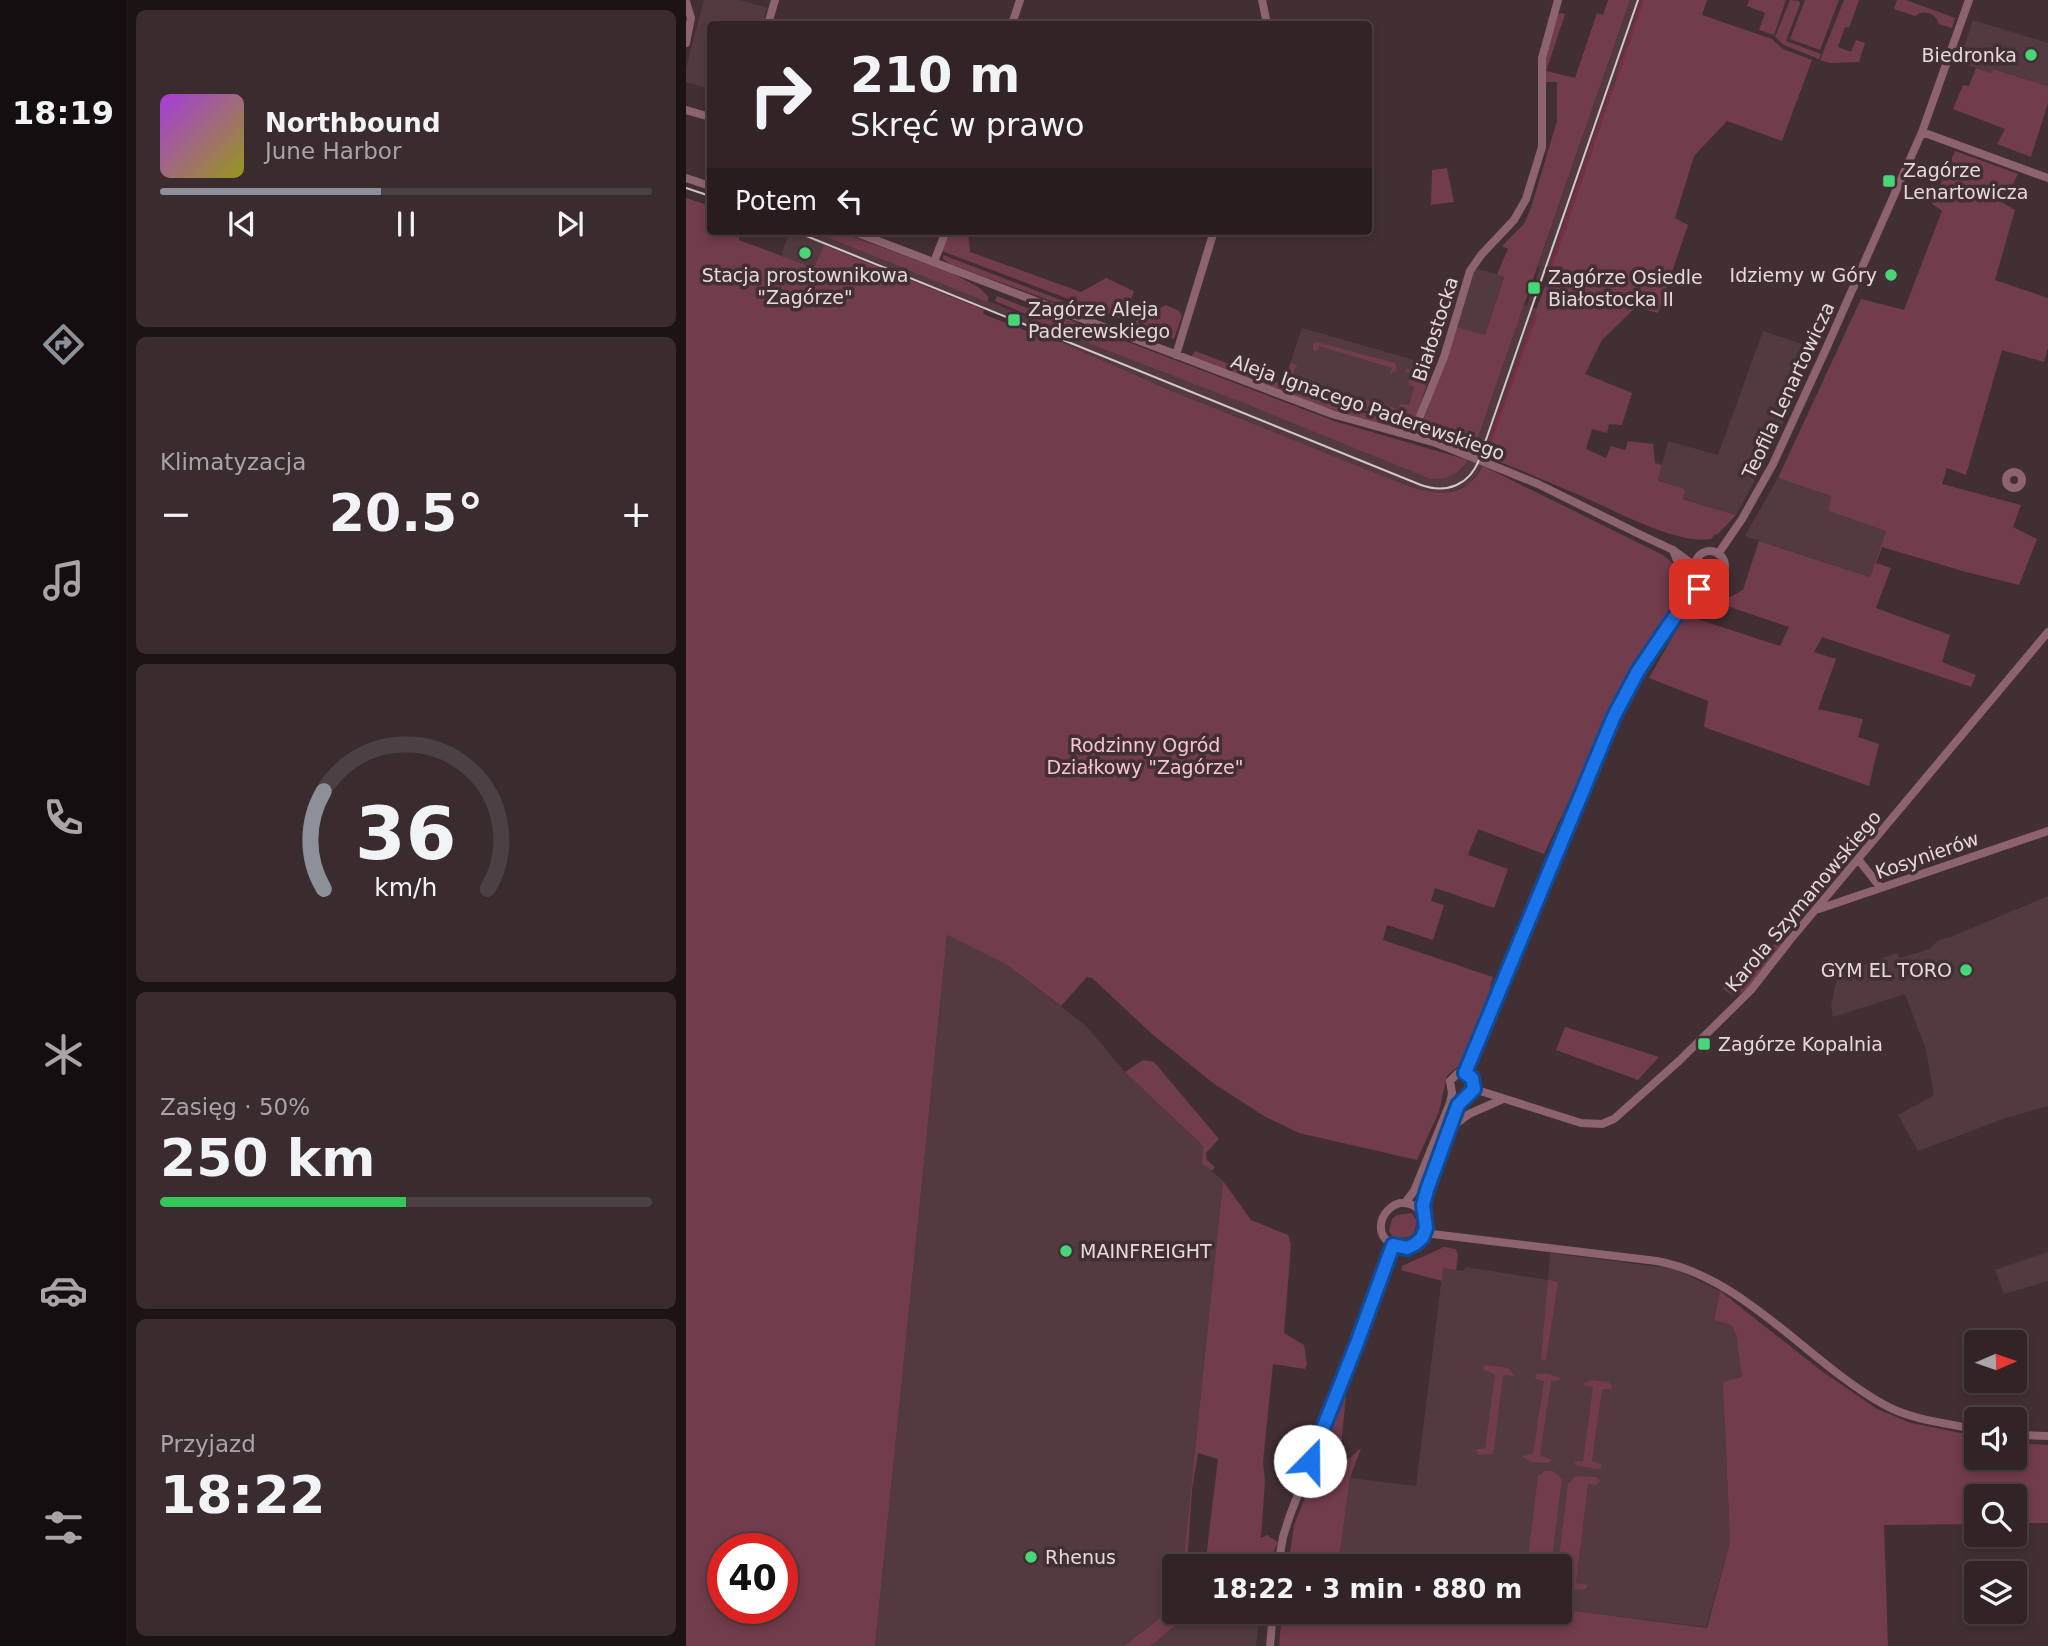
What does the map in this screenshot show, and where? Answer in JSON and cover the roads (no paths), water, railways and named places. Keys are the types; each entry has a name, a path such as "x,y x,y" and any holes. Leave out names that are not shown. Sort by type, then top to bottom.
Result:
{"street":[{"path":"769,21 775,0"},
{"path":"1013,21 1020,0"},
{"path":"1262,0 1266,21"},
{"name":"Białostocka","path":"1412,436 1444,357 1470,271 1521,211 1526,199 1542,147 1542,58 1558,0"},
{"name":"Teofila Lenartowicza","path":"1718,554 1773,464 1922,132 1969,0"},
{"path":"686,2 691,18 686,43"},
{"path":"686,110 707,116"},
{"path":"1922,132 2048,178"},
{"path":"686,178 707,185"},
{"name":"Aleja Ignacego Paderewskiego","path":"863,235 1332,414 1459,452 1538,484 1673,550 1699,556"},
{"path":"934,262 944,235"},
{"path":"1176,355 1213,235"},
{"path":"1673,550 1682,573 1684,604"},
{"name":"Aleja Ignacego Paderewskiego","path":"1673,550 1695,568"},
{"path":"1465,1073 1610,725 1638,671 1684,604 1694,581 1695,568 1699,556 1709,551 1718,554 1724,561 1724,570 1716,580 1700,578 1695,568"},
{"path":"1684,604 1708,581"},
{"name":"Karola Szymanowskiego","path":"1474,1089 1581,1123 1602,1124 1614,1119 1751,990 2048,632"},
{"name":"Kosynierów","path":"1815,910 2048,831"},
{"path":"1858,859 1880,887"},
{"path":"1458,1073 1465,1073 1472,1078 1474,1089 1458,1105 1423,1200 1424,1233 1411,1247 1393,1245 1383,1236 1382,1218 1391,1207 1405,1203 1416,1187 1451,1102 1452,1078 1458,1073"},
{"path":"1452,1093 1464,1098"},
{"path":"1451,1128 1464,1116 1504,1099"},
{"path":"1405,1203 1418,1209 1424,1216"},
{"path":"1424,1233 1657,1261 1681,1267 1706,1277 1734,1294 1883,1404 1929,1421 1964,1427"},
{"path":"1280,1554 1289,1518 1393,1245"},
{"path":"2027,1435 2048,1436"},
{"path":"1270,1646 1272,1624"}],"waterway":[{"path":"1617,78 1643,0"},
{"path":"1552,263 1612,88"},
{"path":"1489,445 1536,315"}],"tram line":[{"path":"804,235 1421,485 1448,488 1469,476 1479,460 1638,0"},
{"path":"686,188 707,195"}],"place":[{"name":"Biedronka","path":"2031,55"},
{"name":"Zagórze Lenartowicza","path":"1889,181"},
{"name":"Stacja prostownikowa \"Zagórze\"","path":"805,253"},
{"name":"Idziemy w Góry","path":"1891,275"},
{"name":"Zagórze Osiedle Białostocka II","path":"1534,288"},
{"name":"Zagórze Aleja Paderewskiego","path":"1014,320"},
{"name":"GYM EL TORO","path":"1966,970"},
{"name":"Zagórze Kopalnia","path":"1704,1044"},
{"name":"MAINFREIGHT","path":"1066,1251"},
{"name":"Rhenus","path":"1031,1557"}],"park label":[{"name":"Rodzinny Ogród Działkowy \"Zagórze\"","path":"1145,756"}]}
